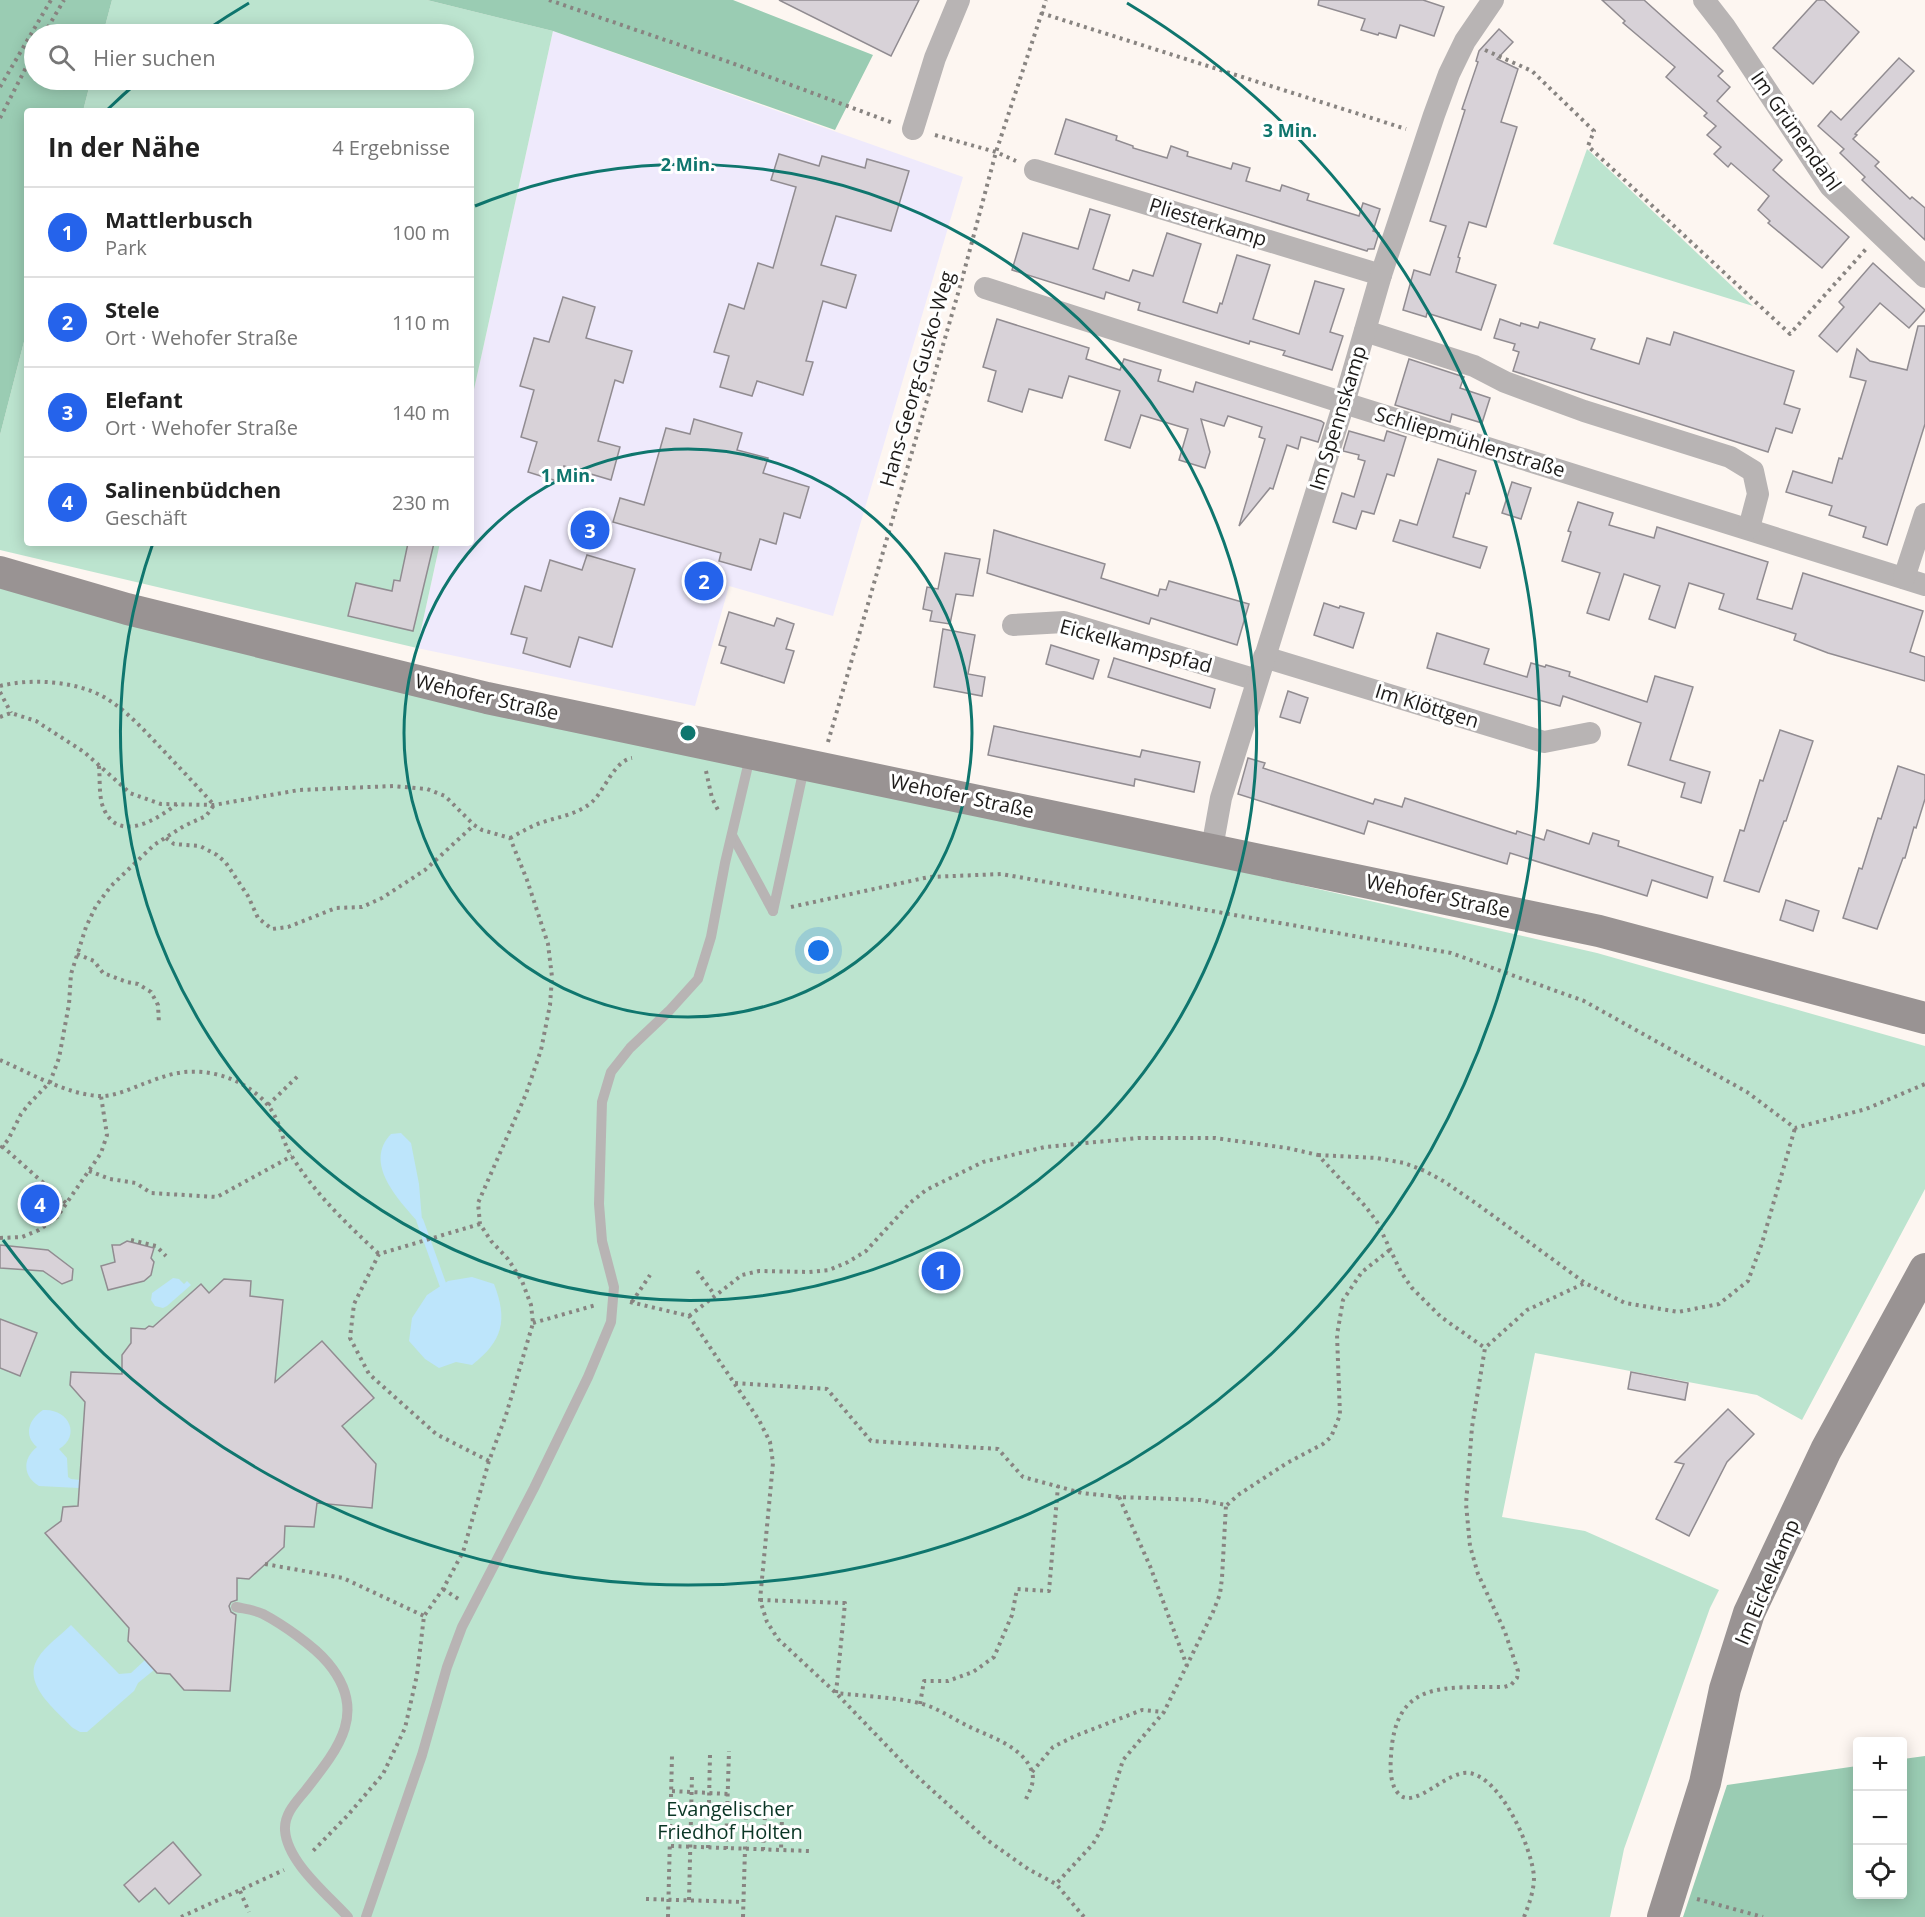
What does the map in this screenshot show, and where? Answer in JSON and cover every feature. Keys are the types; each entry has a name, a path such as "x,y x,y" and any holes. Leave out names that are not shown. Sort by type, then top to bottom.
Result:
{"street":[{"path":"914,129 935,58 959,0"},
{"name":"Im Spennskamp","path":"1212,848 1221,798 1344,403 1381,275 1426,136 1449,74 1465,40 1493,0"},
{"name":"Im Grünendahl","path":"1704,0 1725,27 1830,186 1925,277"},
{"name":"Pliesterkamp","path":"1035,170 1381,275"},
{"name":"Schliepmühlenstraße","path":"985,288 1914,582"},
{"path":"1365,331 1474,366 1504,382 1584,411 1730,457 1753,471 1758,494 1749,528"},
{"path":"1914,582 1925,514"},
{"name":"Wehofer Straße","path":"0,572 127,609 487,698 705,761 751,753 1212,848 1599,931 1925,1018"},
{"name":"Eickelkampspfad","path":"1013,625 1064,622 1257,680"},
{"name":"Im Klöttgen","path":"1264,657 1544,742 1590,734"},
{"name":"Im Eickelkamp","path":"1667,1904 1705,1783 1725,1689 1749,1613 1826,1450 1925,1269"}],"lane":[{"path":"366,1917 422,1755 447,1667 462,1627 534,1488 588,1377 611,1322 614,1302 612,1272 602,1241 599,1204 602,1102 610,1072 630,1048 669,1011 698,979 711,937 725,863 751,753"},
{"path":"773,911 813,766"},
{"path":"732,835 773,911"},
{"path":"236,1607 261,1613 319,1652 335,1671 344,1688 349,1705 339,1745 293,1805 284,1827 286,1843 298,1863 348,1917"}],"path":[{"path":"37,24 51,0"},
{"path":"50,24 64,0"},
{"path":"549,0 914,129 996,152"},
{"name":"Hans-Georg-Gusko-Weg","path":"813,766 957,294 996,152 1046,0"},
{"path":"1041,12 1426,136"},
{"path":"1465,40 1532,71 1594,131 1588,146 1790,334 1880,233"},
{"path":"0,87 24,46"},
{"path":"0,118 24,71"},
{"path":"0,686 19,681 47,683 77,687 104,697 133,718 214,805"},
{"path":"0,692 11,713"},
{"path":"0,717 11,713 36,721 58,734 99,765 130,793 160,804 214,805 299,790 393,786 427,789 445,796 482,830 510,838 535,825 582,810 603,789 617,768 628,759 635,757"},
{"path":"705,761 716,808 732,835"},
{"path":"99,765 102,803 109,817 120,825 133,827 150,823 177,804"},
{"path":"66,1203 1,1148 8,1140 21,1114 50,1082 59,1058 77,954 96,906 111,886 154,845 206,816 214,805"},
{"path":"166,838 174,844 200,846 217,855 226,863 242,886 258,918 272,928 288,927 336,908 362,907 382,898 425,870 474,825"},
{"path":"181,1917 298,1863 313,1851 382,1774 405,1728 417,1675 424,1616 443,1589 463,1552 489,1461 506,1415 533,1323 531,1305 522,1281 480,1224 478,1203 526,1094 541,1050 551,996 552,976 548,944 527,880 510,838"},
{"path":"773,911 929,877 1001,874 1451,953 1584,1001 1747,1092 1795,1128"},
{"path":"77,954 94,961 104,973 138,984 151,992 158,1005 159,1024"},
{"path":"0,1060 65,1088 100,1096 126,1091 178,1073 200,1072 223,1075 242,1084 268,1105 280,1126 284,1141 292,1156 331,1209 379,1254"},
{"path":"268,1105 298,1075"},
{"path":"1795,1128 1866,1109 1925,1084"},
{"path":"0,1238 22,1237 39,1230 57,1217 90,1171 101,1153 107,1135 100,1096"},
{"path":"689,1316 742,1275 759,1271 829,1270 848,1262 866,1251 910,1203 926,1190 983,1162 1045,1147 1138,1138 1178,1137 1251,1142 1318,1155 1377,1158 1404,1163 1425,1171 1469,1199 1585,1283 1625,1303 1678,1312 1719,1304 1748,1281 1765,1233 1795,1128"},
{"path":"1318,1155 1366,1207 1391,1249 1401,1272 1428,1305 1485,1348"},
{"path":"90,1171 110,1179 136,1183 151,1192 208,1198 217,1197 292,1156"},
{"path":"480,1224 379,1254 354,1304 350,1338 369,1374 436,1434 489,1461"},
{"path":"131,1240 156,1246 166,1256"},
{"path":"1056,1884 1093,1844 1102,1828 1123,1760 1164,1712 1220,1594 1226,1505 1238,1494 1331,1437 1340,1414 1337,1335 1343,1300 1362,1272 1391,1249"},
{"path":"697,1271 714,1295"},
{"path":"632,1302 651,1275"},
{"path":"1524,1917 1531,1898 1534,1878 1529,1852 1508,1809 1494,1789 1480,1776 1471,1773 1461,1772 1450,1776 1408,1800 1396,1792 1391,1770 1394,1729 1404,1709 1413,1701 1434,1690 1504,1687 1511,1685 1517,1678 1518,1671 1512,1650 1498,1614 1478,1574 1470,1546 1466,1504 1477,1391 1485,1348 1527,1310 1585,1283"},
{"path":"533,1323 614,1302 632,1302 689,1316 759,1419 770,1442 773,1463 760,1600 767,1622 778,1639 836,1693 909,1769 987,1840 1028,1869 1056,1884 1084,1917"},
{"path":"735,1383 827,1389 871,1441 998,1449 1023,1477 1082,1493 1119,1497 1200,1500 1226,1505"},
{"path":"920,1704 924,1681 948,1681 973,1672 994,1657 1012,1615 1017,1589 1050,1591 1058,1486"},
{"path":"1119,1497 1150,1566 1187,1666"},
{"path":"265,1564 344,1578 424,1616"},
{"path":"760,1600 845,1603 836,1693"},
{"path":"836,1693 920,1704 947,1713 1000,1741 1014,1749 1032,1772 1033,1782 1026,1799"},
{"path":"1032,1772 1053,1747 1076,1736 1142,1710 1164,1712"},
{"path":"726,1849 729,1751"},
{"path":"708,1848 710,1755"},
{"path":"668,1917 672,1756"},
{"path":"689,1900 692,1775"},
{"path":"672,1791 728,1794"},
{"path":"728,1815 782,1816 781,1850"},
{"path":"743,1917 746,1815"},
{"path":"763,1850 765,1816"},
{"path":"671,1846 809,1851"},
{"path":"240,1891 249,1911"},
{"path":"646,1899 743,1902"},
{"path":"1667,1904 1762,1917"}],"shaded area":[{"path":"553,31 963,177 833,616 729,586 695,706 417,648 439,546 474,546 474,389"}],"green space":[{"path":"0,0 112,0 106,24 24,24 24,90 88,90 84,108 24,108 24,342 0,435"},
{"path":"112,0 427,0 553,31 474,389 474,108 84,108 88,90 474,90 474,24 106,24"},
{"path":"427,0 733,0 873,55 835,130 553,31"},
{"path":"1587,149 1753,306 1553,244"},
{"path":"24,342 24,546 439,546 417,648 0,550 0,435"},
{"name":"Evangelischer Friedhof Holten","path":"0,577 654,737 1597,953 1925,1046 1925,1189 1802,1420 1757,1395 1535,1353 1502,1517 1585,1531 1719,1590 1710,1608 1624,1849 1610,1917 0,1917"},
{"path":"1925,1756 1925,1917 1683,1917 1727,1785 1853,1767 1853,1899 1907,1899 1907,1758"}],"water":[{"path":"401,1133 411,1143 419,1184 422,1220 418,1222 393,1192 382,1169 383,1145 391,1134"},
{"path":"472,1277 494,1284 501,1308 500,1329 490,1347 472,1365 456,1362 439,1368 425,1359 409,1341 412,1318 427,1295 448,1281"},
{"path":"173,1278 179,1279 184,1284 187,1281 191,1285 167,1306 163,1308 155,1306 151,1300 152,1293"},
{"path":"43,1410 59,1413 69,1424 70,1437 59,1449 67,1458 68,1477 80,1480 79,1488 39,1486 27,1472 29,1457 37,1447 30,1437 31,1422"},
{"path":"71,1625 119,1674 131,1673 145,1660 154,1670 138,1683 134,1691 87,1732 80,1732 73,1728 58,1714 37,1687 34,1678 34,1668 38,1658"}],"building":[{"path":"779,0 919,0 891,56"},
{"path":"1319,0 1423,0 1444,7 1434,36 1400,25 1396,38 1361,30 1365,19 1318,5"},
{"path":"1602,0 1644,0 1723,71 1718,76 1730,87 1717,101 1782,160 1773,170 1849,237 1822,268 1768,223 1770,221 1758,210 1769,196 1731,163 1728,167 1714,154 1721,147 1707,135 1716,126 1704,116 1707,113 1666,77 1675,67 1623,23 1625,21"},
{"path":"1817,0 1824,0 1859,32 1813,84 1773,48"},
{"path":"1499,29 1513,42 1497,59 1518,69 1501,122 1517,127 1486,227 1469,222 1458,257 1460,258 1456,272 1496,285 1481,330 1427,313 1426,317 1403,310 1414,270 1430,275 1446,226 1430,221 1465,110 1462,109 1478,62 1476,61 1479,51"},
{"path":"1899,58 1914,71 1855,134 1857,135 1853,139 1879,162 1875,166 1910,199 1912,197 1925,208 1925,240 1862,180 1865,177 1840,153 1844,149 1818,126 1831,111 1841,120"},
{"path":"1066,119 1117,136 1116,140 1133,146 1133,148 1167,158 1171,146 1188,152 1187,156 1231,169 1233,163 1250,168 1246,181 1280,191 1282,185 1309,194 1307,200 1359,216 1363,203 1380,209 1373,231 1379,233 1374,249 1367,251 1055,154"},
{"path":"779,154 819,166 822,156 865,168 867,159 909,171 891,231 836,216 821,265 856,275 846,308 823,301 806,361 813,362 803,395 757,381 752,396 720,387 729,356 714,352 729,304 744,309 758,263 773,268 796,187 771,180"},
{"path":"1090,209 1110,215 1093,269 1129,281 1133,270 1153,276 1167,233 1201,244 1183,302 1217,313 1237,255 1270,265 1253,319 1299,334 1315,281 1344,289 1330,332 1343,336 1332,370 1283,355 1285,351 1250,341 1249,344 1138,310 1140,303 1106,292 1104,299 1012,270 1023,233 1078,249"},
{"path":"1873,263 1925,310 1909,328 1880,303 1837,352 1819,336 1844,307 1839,302"},
{"path":"563,297 595,307 586,338 632,351 623,383 615,380 598,441 620,447 611,480 564,466 560,482 528,472 537,442 521,437 534,390 520,386 534,338 549,342"},
{"path":"997,319 1089,348 1086,359 1120,370 1124,359 1161,370 1158,381 1193,392 1196,382 1321,421 1324,423 1318,442 1301,437 1298,449 1287,445 1273,489 1270,488 1239,526 1265,439 1259,437 1262,427 1228,416 1224,426 1201,419 1210,452 1205,468 1179,460 1188,429 1141,415 1130,448 1105,440 1120,391 1069,376 1062,398 1029,389 1022,412 988,401 996,371 983,367"},
{"path":"1500,319 1520,326 1521,323 1538,328 1540,322 1595,339 1591,349 1639,364 1647,338 1670,345 1674,332 1794,371 1784,404 1800,409 1792,433 1776,428 1768,452 1513,371 1519,352 1513,350 1515,344 1494,338"},
{"path":"1918,326 1925,326 1925,424 1887,545 1863,537 1866,527 1829,515 1832,506 1786,492 1793,471 1832,483 1839,458 1842,459 1866,381 1850,377 1857,349 1870,361 1907,370"},
{"path":"1409,359 1464,377 1460,388 1490,398 1482,423 1452,414 1450,422 1395,405"},
{"path":"694,419 742,433 737,450 768,458 763,473 809,487 800,518 784,513 776,544 760,539 751,570 719,561 721,553 613,522 620,498 644,505 666,428 690,434"},
{"path":"1349,431 1384,441 1387,431 1406,437 1394,476 1387,474 1374,514 1362,511 1356,529 1333,522 1342,493 1354,497 1365,461 1358,459 1359,455 1343,451"},
{"path":"1438,459 1476,471 1469,494 1466,493 1453,537 1487,547 1480,568 1393,541 1400,520 1417,525"},
{"path":"1512,482 1531,488 1521,519 1502,513"},
{"path":"1578,502 1613,513 1609,525 1654,538 1657,527 1768,562 1757,599 1792,609 1803,573 1923,611 1910,652 1925,657 1925,681 1828,653 1794,640 1796,634 1719,609 1724,594 1689,583 1675,628 1649,619 1660,586 1624,574 1609,620 1587,613 1600,573 1562,561 1571,532 1568,531"},
{"path":"994,530 1105,564 1101,578 1158,596 1160,589 1166,590 1169,581 1249,604 1237,645 1151,618 1149,624 987,573"},
{"path":"407,546 433,546 413,631 348,616 356,583 392,591 394,580 400,581"},
{"path":"945,553 980,559 973,596 956,594 950,624 930,621 932,611 923,609 927,587 938,589"},
{"path":"587,555 635,569 612,647 579,637 570,667 523,653 527,638 511,634 525,586 541,591 550,560 582,570"},
{"path":"1324,603 1364,613 1353,648 1314,635"},
{"path":"729,612 774,626 777,618 794,624 786,649 794,651 784,683 721,663 726,647 719,645"},
{"path":"943,629 975,635 968,674 985,677 982,696 934,687"},
{"path":"1437,633 1489,649 1484,664 1527,677 1531,663 1545,667 1546,665 1570,672 1569,676 1647,702 1655,676 1693,687 1670,760 1710,772 1701,803 1681,797 1685,783 1628,765 1641,723 1563,696 1560,706 1427,668"},
{"path":"1051,645 1099,660 1093,679 1046,664"},
{"path":"1114,658 1215,689 1210,708 1108,677"},
{"path":"1288,691 1308,698 1300,723 1280,717"},
{"path":"994,726 1140,757 1142,750 1200,762 1194,792 1135,779 1134,786 988,755"},
{"path":"1780,730 1813,741 1759,892 1724,881 1740,830 1744,831 1760,780 1763,781"},
{"path":"1248,758 1265,763 1263,768 1373,804 1375,799 1402,807 1405,798 1516,834 1517,831 1544,840 1547,830 1589,844 1593,833 1619,841 1618,846 1713,877 1707,898 1652,880 1647,896 1510,853 1507,864 1368,821 1364,834 1238,794"},
{"path":"1898,766 1925,775 1925,799 1877,929 1843,918 1878,818 1881,819"},
{"path":"1786,900 1819,911 1813,931 1780,920"},
{"path":"127,1241 154,1248 151,1258 154,1262 151,1275 144,1281 108,1290 101,1266 115,1262 112,1245 120,1245"},
{"path":"0,1245 48,1250 73,1269 72,1280 62,1284 43,1271 0,1268"},
{"path":"224,1279 251,1281 250,1296 283,1300 275,1382 322,1341 374,1398 342,1426 376,1464 372,1508 317,1503 314,1527 285,1526 284,1547 249,1579 237,1578 237,1600 231,1602 229,1606 231,1612 236,1615 230,1691 184,1690 170,1674 157,1673 128,1641 129,1628 45,1533 61,1521 63,1507 78,1506 85,1402 70,1385 71,1372 122,1374 122,1355 131,1343 131,1328 153,1327 201,1284 209,1293"},
{"path":"0,1319 37,1333 20,1376 0,1368"},
{"path":"1631,1372 1688,1383 1685,1400 1628,1389"},
{"path":"1728,1409 1754,1434 1727,1462 1689,1536 1656,1519 1684,1464 1675,1462"},
{"path":"173,1842 201,1875 169,1904 155,1888 139,1902 124,1885"}],"waterway":[{"path":"420,1221 443,1285"}],"place":[{"name":"Elefant","path":"590,530"},
{"name":"Stele","path":"704,581"},
{"name":"Salinenbüdchen","path":"40,1204"},
{"name":"Mattlerbusch","path":"941,1271"}]}
